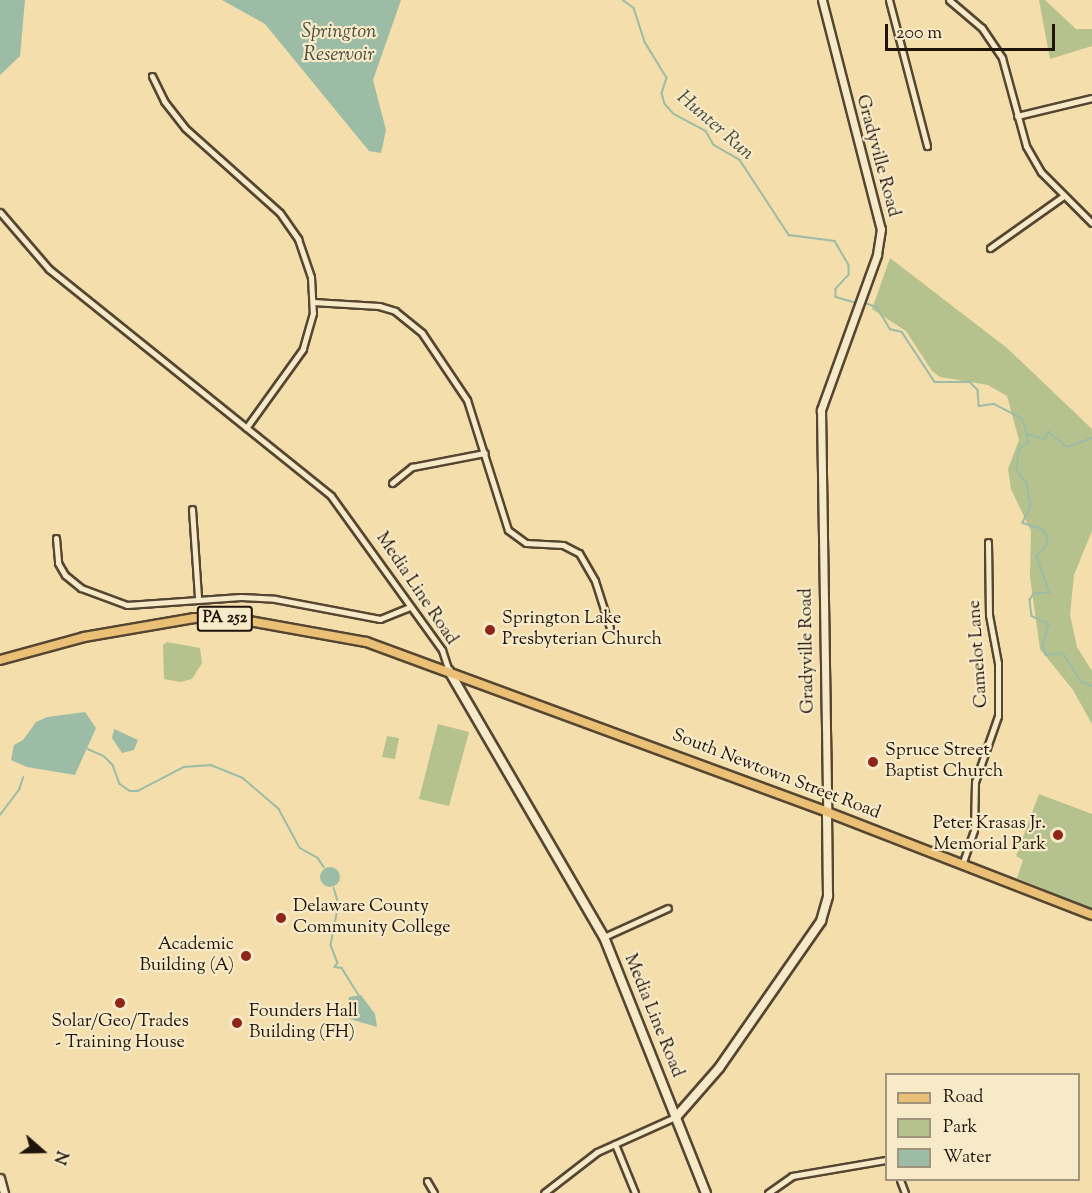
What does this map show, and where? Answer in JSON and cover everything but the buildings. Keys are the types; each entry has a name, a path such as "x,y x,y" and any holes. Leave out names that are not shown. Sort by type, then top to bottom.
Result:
{"main road":[{"name":"PA 252","path":"0,660 148,625 194,618 238,619 368,642 448,669"},
{"name":"South Newtown Street Road","path":"448,669 1092,915"},
{"name":"Media Line Road","path":"448,669 604,937 706,1193"},
{"name":"Gradyville Road","path":"677,1116 719,1068 821,921 828,896 827,812"}],"street":[{"name":"Gradyville Road","path":"822,0 881,229 877,255 821,410 827,812"},
{"path":"889,0 927,146"},
{"path":"950,0 970,14 995,46 1032,157 1062,196 1092,223"},
{"path":"152,76 164,100 185,128 288,222 304,253 313,302 303,349 246,428"},
{"path":"1017,116 1092,98"},
{"path":"990,249 1062,196"},
{"name":"Media Line Road","path":"0,212 49,269 331,496 362,534 409,607 442,650 448,669"},
{"path":"313,302 363,303 395,311 410,321 453,373 467,400 508,530 526,543 563,545 579,554 595,581 610,628"},
{"path":"392,483 412,466 450,462 485,453"},
{"path":"192,509 198,597"},
{"path":"56,538 58,563 65,575 81,588 108,601 127,605 198,597 276,599 380,619 409,607"},
{"name":"Camelot Lane","path":"962,865 974,830 977,775 998,716 998,663 989,615 988,542"},
{"path":"604,937 668,908"},
{"name":"Gradyville Road","path":"544,1193 581,1162 677,1116"},
{"path":"615,1144 635,1193"},
{"path":"768,1193 792,1176 885,1160"},
{"path":"0,1178 4,1193"},
{"path":"427,1181 434,1193"}],"green space":[{"path":"1039,0 1045,0 1076,29 1092,29 1092,46 1050,59"},
{"path":"890,258 1007,348 1092,429 1092,531 1074,575 1070,615 1077,647 1092,671 1092,724 1073,690 1040,649 1030,577 1031,531 1011,489 1008,469 1019,440 1007,396 988,385 940,377 932,371 906,331 872,309"},
{"path":"167,642 200,648 202,663 192,679 180,682 164,679 163,645"},
{"path":"438,724 469,732 449,806 419,799"},
{"path":"387,736 399,738 395,759 382,757"},
{"name":"Peter Krasas Jr. Memorial Park","path":"1039,794 1092,814 1092,909 1017,878 1023,860 1016,856"}],"water":[{"path":"0,0 25,0 20,56 0,75"},
{"name":"Springton Reservoir","path":"222,0 401,0 373,80 386,130 381,153 369,151 265,24"},
{"path":"85,712 96,728 75,775 27,767 11,760 14,745 23,740 36,722 47,717"},
{"path":"114,729 138,740 134,750 122,753 112,738"},
{"path":"326,867 334,867 340,873 340,881 334,887 326,887 320,881 320,873"},
{"path":"361,995 375,1014 377,1027 350,1019 347,1012 349,997"}],"waterway":[{"name":"Hunter Run","path":"623,0 634,8 645,42 667,78 662,93 665,104 674,114 706,131 714,145 740,160 789,235 835,241 849,265 849,275 836,289 836,297 857,303"},
{"name":"Hunter Run","path":"862,302 877,307 890,329 902,332 935,382 970,382 978,390 979,406 994,404 1023,419 1029,442 1019,450 1017,471 1027,483 1031,505 1023,523 1042,529 1048,536 1047,545 1037,557 1050,593 1034,594 1030,600 1032,616 1049,624 1043,646 1046,655 1063,653 1081,681 1092,686"},
{"path":"1028,434 1044,439 1049,432 1067,447 1092,438"},
{"path":"88,749 104,756 113,765 120,784 130,791 138,791 184,767 211,765 243,778 279,809 300,848 318,858 324,867"},
{"path":"0,815 19,790 23,778"},
{"path":"334,888 339,904 331,945 338,963 335,967 342,968 359,995"}],"place":[{"name":"Springton Lake Presbyterian Church","path":"490,630"},
{"name":"Spruce Street Baptist Church","path":"873,762"},
{"name":"Peter Krasas Jr. Memorial Park","path":"1058,835"},
{"name":"Delaware County Community College","path":"281,918"},
{"name":"Academic Building (A)","path":"246,956"},
{"name":"Solar/Geo/Trades - Training House","path":"120,1003"},
{"name":"Founders Hall Building (FH)","path":"237,1023"}]}
